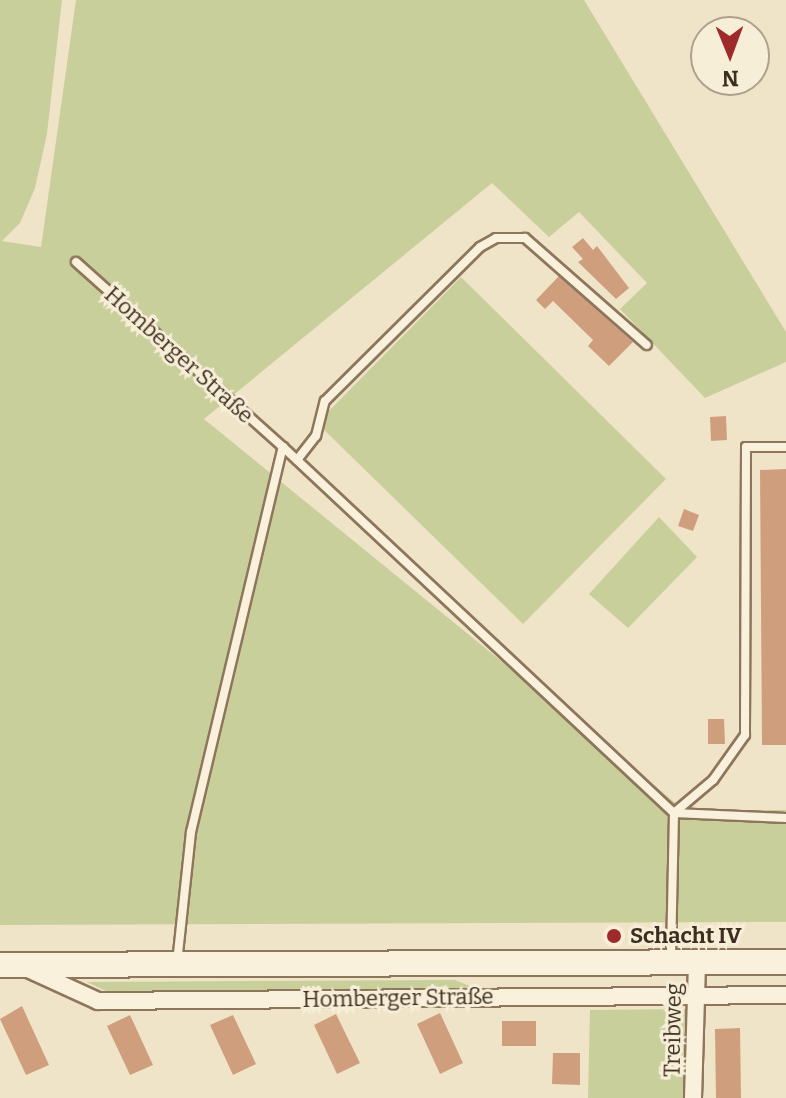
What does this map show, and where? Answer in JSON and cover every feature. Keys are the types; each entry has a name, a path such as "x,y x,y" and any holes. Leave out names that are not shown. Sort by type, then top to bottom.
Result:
{"main road":[{"name":"Homberger Straße","path":"9,964 786,962"}],"street":[{"name":"Treibweg","path":"693,1098 697,962"},
{"name":"Homberger Straße","path":"9,964 98,1001 786,995"}],"lane":[{"path":"297,460 316,436 325,401 480,247 496,238 525,238 647,345"},
{"name":"Homberger Straße","path":"76,262 283,447 674,813"},
{"path":"177,963 191,832 283,447"},
{"path":"671,962 674,813 713,780 745,735 746,447 786,447"},
{"path":"674,813 786,818"}],"green space":[{"path":"0,0 62,0 47,134 35,188 20,223 2,241 41,247 76,0 584,0 786,332 786,362 705,398 620,309 647,283 579,212 549,237 492,183 204,419 684,810 786,810 786,922 0,925"},
{"path":"461,277 666,479 523,624 317,423"},
{"path":"659,517 697,557 628,628 589,594"},
{"path":"455,980 477,989 106,991 87,982"},
{"path":"686,1009 686,1098 588,1098 590,1010"}],"building":[{"path":"583,238 593,250 597,246 629,288 616,299 578,262 583,259 572,247"},
{"path":"559,276 633,342 609,366 588,346 593,340 553,301 545,309 536,300"},
{"path":"726,416 727,440 711,441 710,417"},
{"path":"786,469 786,745 762,745 760,470"},
{"path":"684,509 699,515 693,531 678,526"},
{"path":"708,719 724,719 725,744 708,744"},
{"path":"22,1006 49,1065 26,1075 0,1019"},
{"path":"440,1013 463,1063 440,1074 417,1024"},
{"path":"336,1014 360,1063 337,1074 314,1025"},
{"path":"130,1015 153,1065 130,1075 107,1026"},
{"path":"233,1015 256,1064 233,1075 210,1025"},
{"path":"502,1021 536,1021 536,1046 502,1046"},
{"path":"740,1028 741,1098 716,1098 715,1029"},
{"path":"553,1053 580,1053 580,1085 552,1084"}],"place":[{"name":"Schacht IV","path":"614,936"}]}
